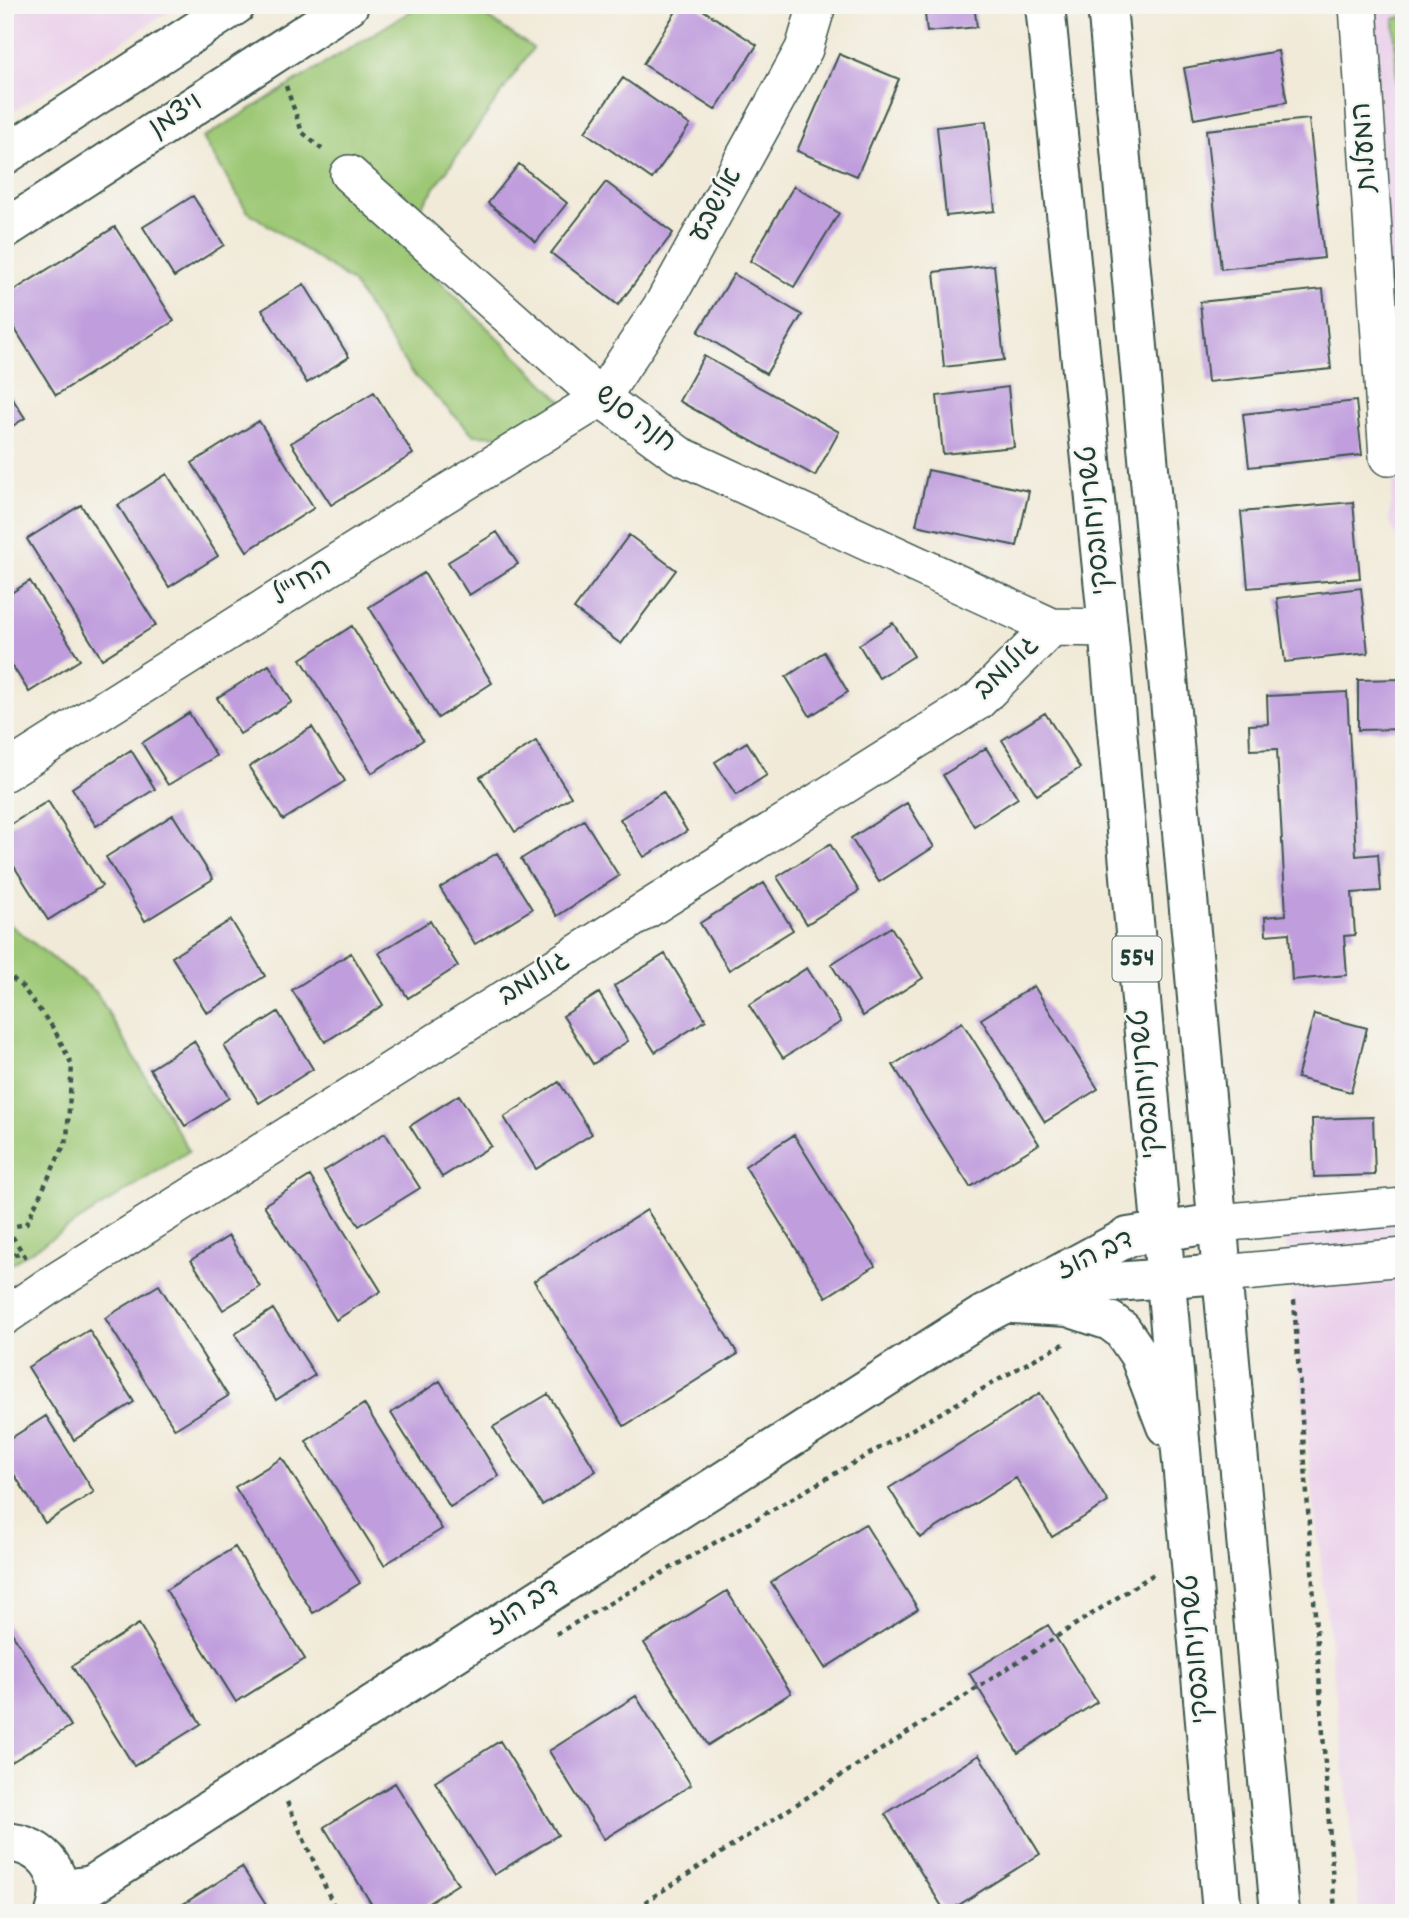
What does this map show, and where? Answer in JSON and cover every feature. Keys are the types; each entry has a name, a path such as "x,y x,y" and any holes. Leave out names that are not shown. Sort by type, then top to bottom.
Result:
{"main road":[{"path":"5,155 236,5"},
{"name":"ויצמן","path":"5,229 349,5"},
{"name":"טשרניחובסקי","path":"1045,5 1108,628 1222,1913"},
{"name":"טשרניחובסקי","path":"1107,5 1280,1913"},
{"name":"דב הוז","path":"57,1901 92,1885 998,1309 1128,1237 1217,1223"},
{"name":"דב הוז","path":"998,1309 1074,1285 1222,1274"},
{"path":"998,1309 1068,1307 1110,1321 1122,1330 1139,1355 1182,1468"},
{"path":"5,1842 19,1843 42,1855 57,1877 57,1901"}],"street":[{"name":"אלישבע","path":"601,398 664,303 804,49 817,5"},
{"name":"המעלות","path":"1358,5 1388,457"},
{"name":"חנה סנש","path":"349,174 601,398 679,456 1052,627 1108,628"},
{"name":"החי\"ל","path":"5,772 601,398"},
{"name":"גולומב","path":"5,1316 978,701 1052,627"},
{"path":"1217,1223 1404,1207"},
{"path":"1222,1274 1404,1257"}],"path":[{"path":"275,53 302,132 349,174"},
{"path":"5,971 23,988 54,1029 72,1065 67,1139 26,1224 6,1228 22,1252 5,1259"},
{"path":"1292,1268 1335,1913"},
{"path":"546,1640 1038,1357 1110,1321"},
{"path":"628,1913 1190,1551"},
{"path":"283,1791 337,1913"}],"shaded area":[{"path":"5,5 179,5 5,117"},
{"path":"1404,9 1404,556 1389,519 1397,456 1374,13"},
{"path":"1404,1191 1404,1913 1360,1913 1281,1204"}],"green space":[{"path":"421,5 469,5 533,48 398,240 568,407 510,436 474,435 411,372 352,282 247,211 203,138"},
{"path":"1404,17 1404,141 1400,145 1394,19"},
{"path":"5,921 96,992 189,1151 5,1268"}],"building":[{"path":"680,5 695,5 757,45 715,110 643,64"},
{"path":"924,5 974,5 977,27 927,32"},
{"path":"1278,51 1287,102 1194,119 1184,68"},
{"path":"839,54 899,79 857,176 797,151"},
{"path":"623,78 690,125 652,179 585,132"},
{"path":"1309,119 1324,258 1221,269 1206,130"},
{"path":"986,121 995,211 946,216 937,127"},
{"path":"519,164 567,203 536,242 488,203"},
{"path":"606,182 673,233 618,305 551,253"},
{"path":"794,186 839,213 794,287 750,261"},
{"path":"193,196 224,245 174,277 143,227"},
{"path":"115,227 174,321 56,395 5,313 5,296"},
{"path":"994,265 1004,360 944,367 934,272"},
{"path":"734,274 802,315 766,374 698,332"},
{"path":"304,284 349,357 307,383 262,310"},
{"path":"1323,289 1331,369 1208,382 1200,302"},
{"path":"704,356 839,432 815,476 679,401"},
{"path":"5,387 25,418 5,431"},
{"path":"1008,387 1014,447 943,454 937,396"},
{"path":"374,392 413,454 331,505 291,443"},
{"path":"1356,401 1362,455 1249,467 1243,414"},
{"path":"259,421 314,508 247,551 192,463"},
{"path":"928,470 1029,491 1017,546 916,525"},
{"path":"167,474 218,556 169,587 118,505"},
{"path":"1353,502 1360,578 1248,588 1241,512"},
{"path":"81,505 156,625 102,659 27,539"},
{"path":"497,532 518,564 469,595 448,562"},
{"path":"629,535 676,570 621,644 574,609"},
{"path":"424,573 492,683 438,718 369,607"},
{"path":"30,581 80,660 29,692 5,654 5,597"},
{"path":"1361,588 1368,653 1285,662 1277,598"},
{"path":"893,623 914,656 879,678 859,645"},
{"path":"352,626 423,740 372,773 301,659"},
{"path":"824,652 848,692 810,716 786,677"},
{"path":"269,665 292,702 240,734 217,698"},
{"path":"1404,679 1404,729 1358,730 1358,680"},
{"path":"1347,692 1356,856 1378,854 1381,891 1352,893 1355,935 1344,936 1347,975 1292,980 1289,933 1266,935 1265,917 1286,915 1277,749 1250,750 1249,725 1268,724 1267,696"},
{"path":"189,713 216,756 168,785 142,743"},
{"path":"1045,713 1080,768 1037,795 1002,740"},
{"path":"312,727 345,781 283,820 249,767"},
{"path":"536,741 571,797 515,832 480,777"},
{"path":"747,742 767,775 736,795 715,762"},
{"path":"986,748 1018,798 974,826 943,775"},
{"path":"131,750 155,789 96,826 72,788"},
{"path":"663,792 687,831 644,857 620,819"},
{"path":"48,801 102,886 48,920 5,852 5,828"},
{"path":"907,803 934,847 879,882 851,838"},
{"path":"173,815 213,879 145,921 106,857"},
{"path":"584,820 619,876 557,916 521,859"},
{"path":"830,844 859,891 807,924 777,877"},
{"path":"497,853 532,909 475,944 440,888"},
{"path":"764,883 793,930 729,970 700,923"},
{"path":"231,920 265,976 207,1013 172,957"},
{"path":"430,921 458,966 408,998 379,953"},
{"path":"891,927 923,978 863,1016 831,964"},
{"path":"351,953 383,1005 325,1042 292,990"},
{"path":"665,954 706,1020 655,1052 614,986"},
{"path":"807,968 841,1022 783,1058 749,1005"},
{"path":"1034,986 1098,1089 1045,1122 981,1019"},
{"path":"599,993 628,1041 593,1064 563,1016"},
{"path":"278,1012 313,1069 259,1103 224,1046"},
{"path":"1314,1014 1367,1028 1351,1092 1297,1078"},
{"path":"962,1022 1039,1144 970,1187 893,1065"},
{"path":"194,1041 229,1098 185,1126 150,1069"},
{"path":"559,1082 592,1134 536,1169 504,1117"},
{"path":"459,1095 491,1146 442,1177 410,1126"},
{"path":"1373,1117 1375,1175 1314,1177 1312,1119"},
{"path":"385,1133 420,1188 359,1226 324,1171"},
{"path":"794,1135 875,1266 826,1297 745,1166"},
{"path":"310,1176 381,1291 336,1320 264,1205"},
{"path":"647,1210 738,1354 624,1426 534,1281"},
{"path":"229,1236 260,1287 223,1310 191,1260"},
{"path":"159,1285 228,1396 175,1429 105,1318"},
{"path":"273,1309 315,1375 276,1400 235,1334"},
{"path":"89,1330 134,1402 74,1440 28,1367"},
{"path":"440,1381 499,1476 450,1507 391,1413"},
{"path":"1040,1393 1108,1502 1052,1537 1016,1478 920,1538 889,1488"},
{"path":"548,1394 596,1471 542,1505 493,1427"},
{"path":"364,1404 442,1529 384,1565 306,1441"},
{"path":"46,1416 94,1492 45,1523 5,1460 5,1442"},
{"path":"282,1458 360,1583 313,1613 235,1487"},
{"path":"865,1524 918,1609 825,1668 771,1582"},
{"path":"235,1547 305,1659 236,1702 166,1590"},
{"path":"727,1591 791,1693 708,1745 644,1643"},
{"path":"5,1622 71,1726 5,1766"},
{"path":"139,1624 201,1724 134,1766 72,1666"},
{"path":"1048,1625 1097,1702 1018,1753 969,1673"},
{"path":"636,1696 691,1785 604,1839 549,1751"},
{"path":"500,1741 558,1835 494,1875 435,1782"},
{"path":"979,1755 1040,1854 946,1913 885,1814"},
{"path":"395,1783 458,1884 413,1913 377,1913 324,1827"},
{"path":"242,1867 271,1913 169,1913"}]}
